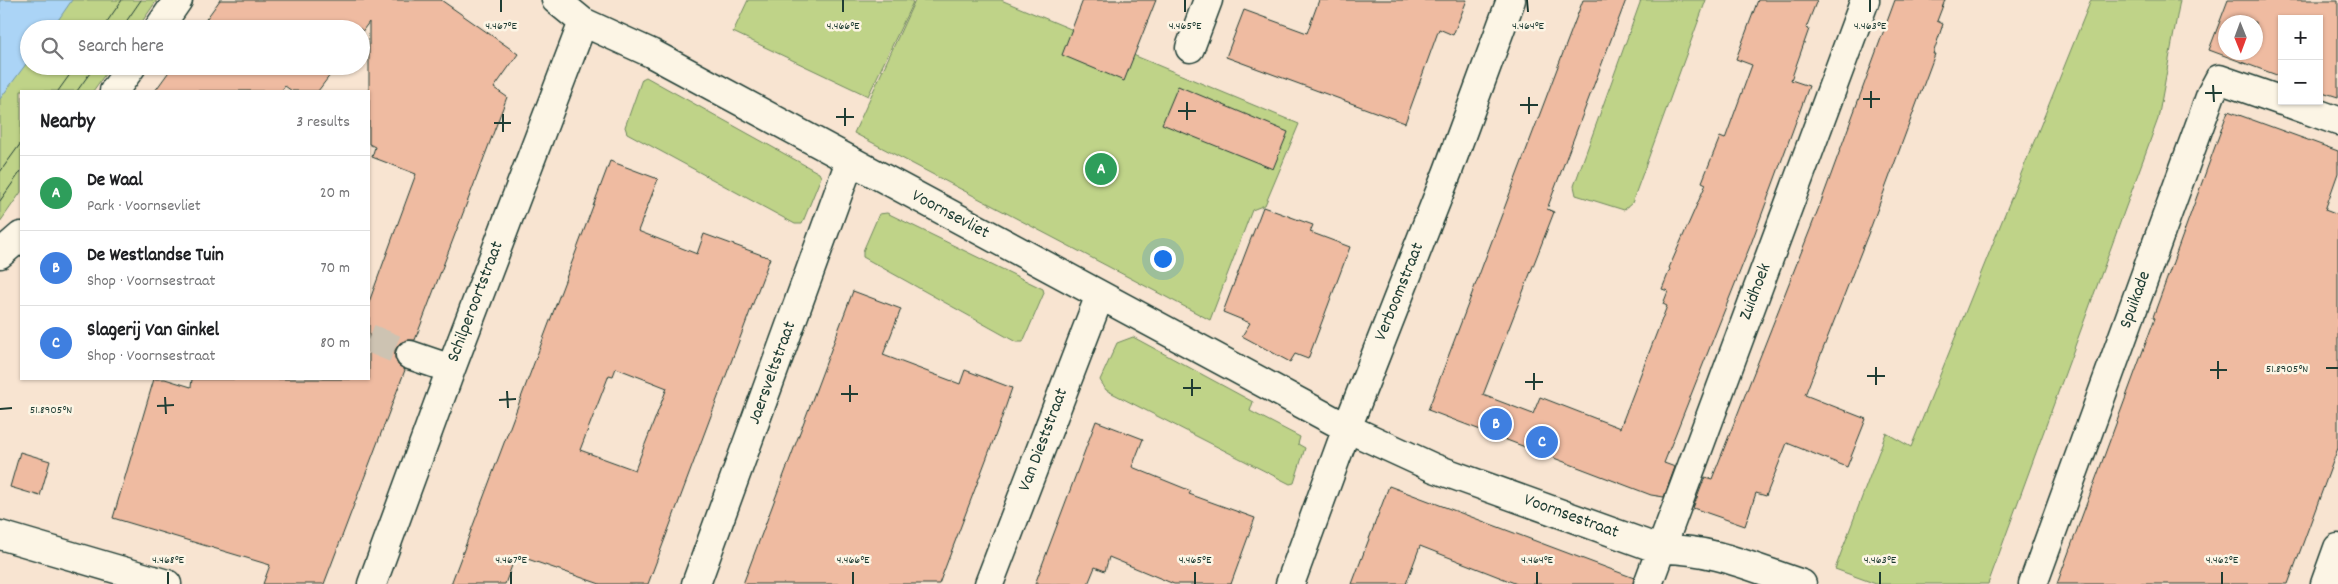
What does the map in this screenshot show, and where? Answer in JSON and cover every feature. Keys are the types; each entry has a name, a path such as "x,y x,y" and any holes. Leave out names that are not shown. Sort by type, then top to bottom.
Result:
{"street":[{"path":"164,20 178,0"},
{"name":"Voornsevliet","path":"556,0 583,22 651,53 1100,295 1199,346 1346,428"},
{"path":"1190,48 1208,0"},
{"name":"Verboomstraat","path":"1290,584 1346,428 1448,171 1511,0"},
{"name":"Zuidhoek","path":"1648,584 1659,549 1865,0"},
{"name":"Schilperoortstraat","path":"372,584 450,369 583,22"},
{"path":"115,90 126,75"},
{"name":"Spuikade","path":"2033,584 2211,94 2219,79 2278,100"},
{"name":"Spuikade","path":"2294,105 2338,120"},
{"name":"Jaersveltstraat","path":"696,584 850,161"},
{"path":"0,254 20,237"},
{"name":"Van Dieststraat","path":"989,584 1100,295"},
{"path":"410,355 450,369"},
{"name":"Voornsestraat","path":"1346,428 1434,468 1659,549 1679,548 1700,551 1802,584"},
{"path":"0,535 167,584"},
{"path":"2325,584 2338,548"}],"green space":[{"path":"0,0 157,0 143,20 20,20 20,75 105,75 94,90 20,90 20,193 0,222"},
{"path":"748,0 909,0 913,2 868,96 733,32"},
{"path":"915,0 1001,0 1299,124 1265,205 1252,210 1210,320 854,133"},
{"path":"1641,0 1706,0 1632,203 1624,210 1576,195 1574,186"},
{"path":"2091,0 2180,0 2158,119 1988,584 1876,584 1835,569 1886,433 1911,447"},
{"path":"646,77 819,173 821,177 802,224 795,224 627,133 625,127 642,79"},
{"path":"887,213 1043,289 1044,293 1023,342 1016,342 863,257 863,251 879,214"},
{"path":"1133,337 1253,402 1250,411 1300,437 1298,444 1305,448 1294,483 1290,484 1106,390 1100,380 1117,343"}],"water":[{"path":"0,0 72,0 58,20 20,20 20,72 0,99"}],"building":[{"path":"220,0 441,0 518,54 494,88 507,97 415,340 407,340 400,343 395,350 395,358 398,365 405,370 324,584 263,584 270,565 113,518 154,380 168,380 191,387 192,380 370,380 370,299 416,174 372,157 375,147 370,144 370,20 206,20"},
{"path":"1083,0 1156,0 1124,81 1062,55"},
{"path":"1319,0 1467,0 1453,35 1439,29 1405,123 1226,57 1244,10 1307,33"},
{"path":"1583,0 1626,0 1547,209 1554,212 1483,395 1533,414 1540,397 1620,428 1667,306 1663,304 1668,291 1662,289 1669,268 1706,184 1702,182 1720,137 1725,139 1752,65 1736,59 1758,0 1817,0 1806,28 1809,29 1791,80 1809,86 1752,241 1664,463 1675,467 1664,497 1651,495 1428,410"},
{"path":"1895,0 1945,0 1937,21 1943,24 1933,54 1935,54 1872,224 1805,395 1866,419 1847,467 1787,443 1766,496 1756,493 1745,526 1693,508 1705,477 1712,479 1821,202"},
{"path":"2228,0 2338,0 2338,97 2323,92 2323,15 2278,15 2278,76 2236,60 2263,60 2263,15 2222,15"},
{"path":"2218,26 2218,53 2209,50"},
{"path":"167,75 330,75 319,90 291,90 285,86 282,90 156,90"},
{"path":"1178,86 1288,132 1273,169 1162,124"},
{"path":"2228,111 2338,151 2338,173 2325,210 2338,215 2338,448 2288,584 2057,584 2155,318 2153,317"},
{"path":"610,161 658,179 638,231 697,254 704,234 770,258 648,584 600,584 516,555 505,584 451,584","holes":["616,368 667,388 635,470 580,450 609,375 613,376"]},
{"path":"1263,207 1313,225 1310,232 1350,247 1308,359 1295,354 1290,362 1242,336 1250,323 1223,312"},
{"path":"853,291 901,309 883,355 960,384 965,370 1012,388 1000,423 939,584 743,584"},
{"path":"1096,421 1143,439 1132,467 1191,491 1189,494 1255,518 1231,584 1174,584 1109,557 1105,571 1095,567 1088,584 1035,584"},
{"path":"20,452 50,461 40,496 10,487"},
{"path":"1389,486 1634,578 1633,584 1517,584 1420,546 1406,584 1352,584"}],"tunnel":[{"path":"370,338 410,355"}],"tram line":[{"path":"108,20 122,0"},
{"path":"127,20 141,0"},
{"path":"59,90 70,75"},
{"path":"78,90 89,75"},
{"path":"0,172 20,144"},
{"path":"0,201 20,172"}],"place":[{"name":"De Waal","path":"1101,169"},
{"name":"De Westlandse Tuin","path":"1496,424"},
{"name":"Slagerij Van Ginkel","path":"1542,442"}]}
